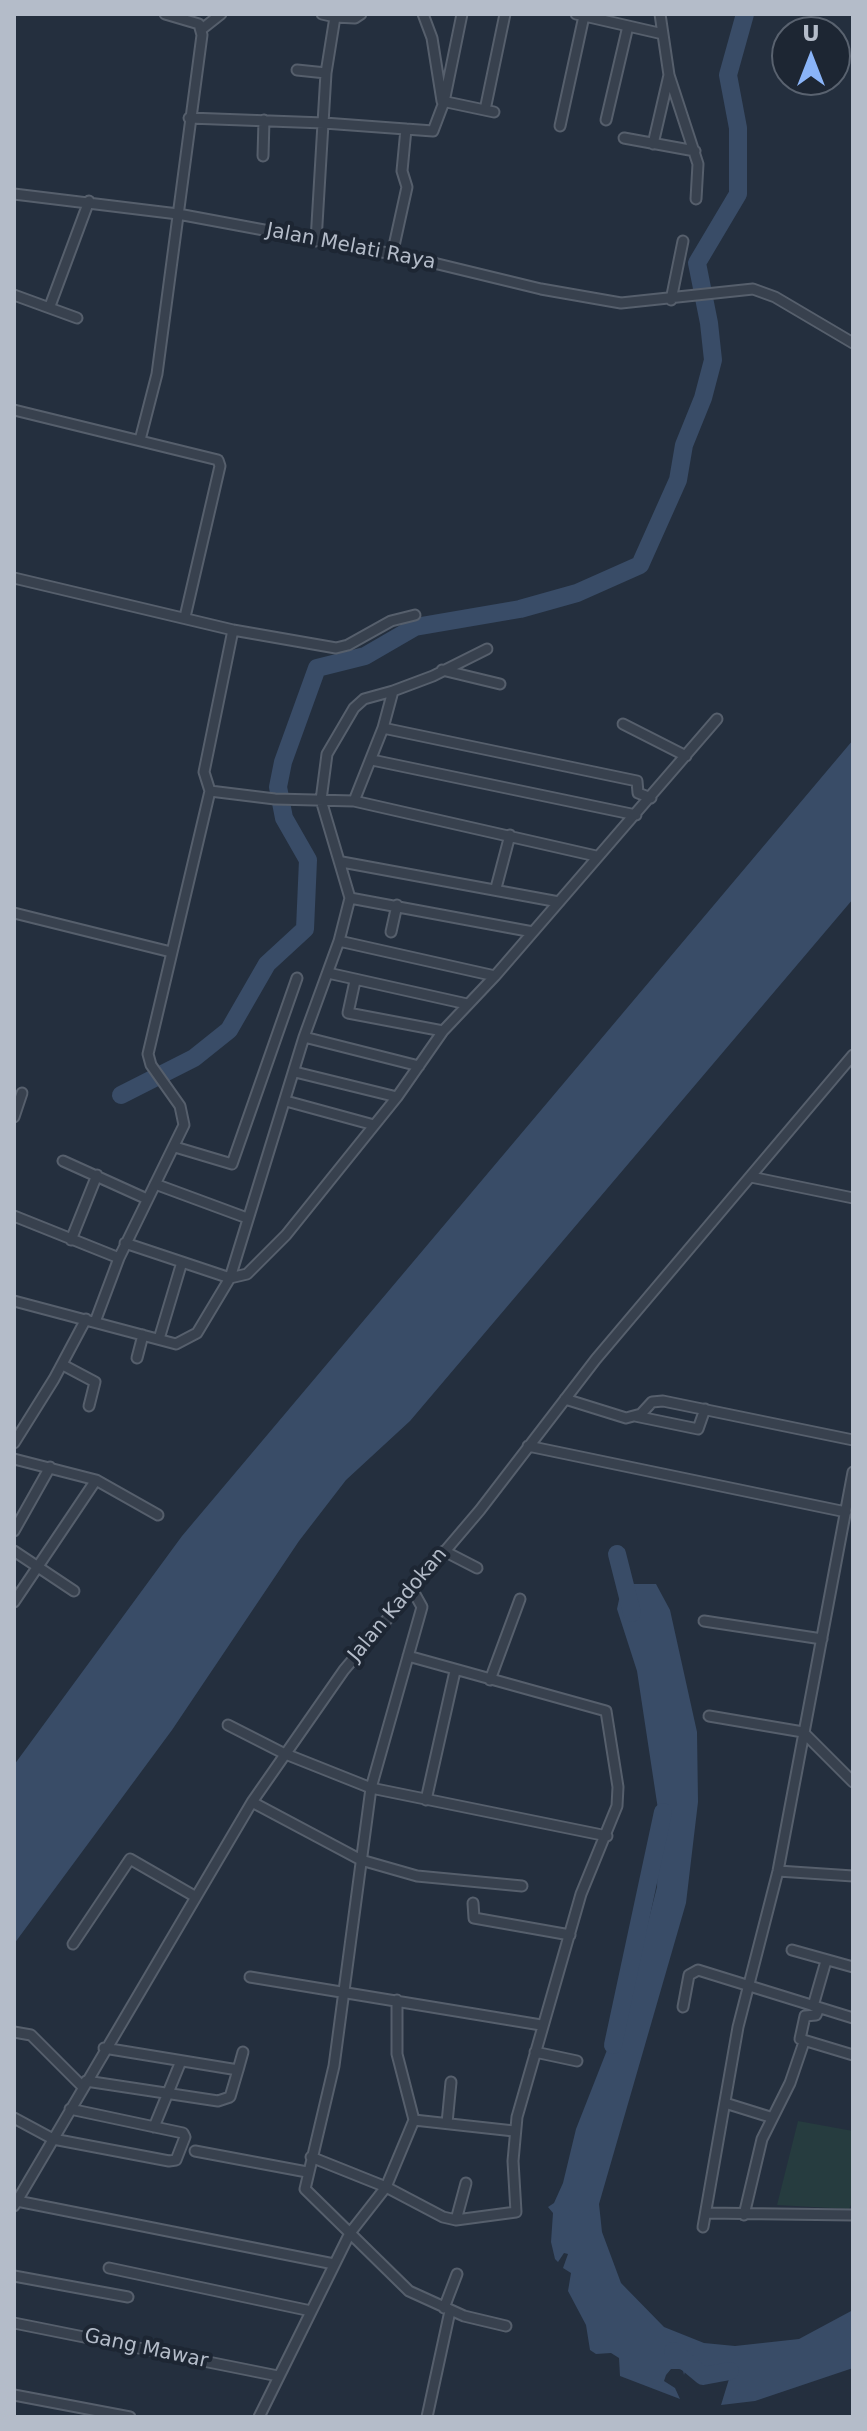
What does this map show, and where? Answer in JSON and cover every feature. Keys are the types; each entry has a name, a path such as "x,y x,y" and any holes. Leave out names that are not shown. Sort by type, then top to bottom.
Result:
{"street":[{"path":"165,14 191,20 202,29"},
{"path":"140,440 157,374 202,29 221,14"},
{"path":"322,14 355,18 361,14"},
{"path":"423,14 432,38 444,102"},
{"path":"456,14 460,25"},
{"path":"189,118 436,129 462,14"},
{"path":"444,102 489,111 505,14"},
{"path":"660,14 669,75 695,151 696,199"},
{"path":"560,126 580,15 663,34"},
{"path":"316,241 326,73 335,17"},
{"path":"606,120 628,26"},
{"path":"297,70 326,73"},
{"path":"653,144 669,75"},
{"path":"263,156 264,120"},
{"path":"392,255 407,187 402,171 406,129"},
{"path":"624,138 695,151"},
{"name":"Jalan Melati Raya","path":"14,194 178,214 392,255 575,296 636,304 739,289 762,291 853,343"},
{"path":"50,306 89,201"},
{"path":"671,300 683,241"},
{"path":"14,295 77,318"},
{"path":"14,410 213,457 220,463 185,617"},
{"path":"14,578 233,630 343,648 382,624 415,615"},
{"path":"16,1436 91,1321 125,1243 184,1125 180,1106 151,1065 148,1054 210,791 204,772 233,630"},
{"path":"14,1301 176,1344 191,1339 230,1278 304,1037 339,941 350,898 342,862 321,800 327,754 333,737 364,699 393,691 487,649"},
{"path":"442,670 500,684"},
{"path":"354,801 372,760 393,691"},
{"path":"125,1243 230,1278 242,1278 286,1235 397,1097 443,1031 495,976 717,719"},
{"path":"623,724 686,756"},
{"path":"383,728 637,781 638,793 651,798"},
{"path":"372,760 636,815"},
{"path":"210,791 275,799 354,801 596,856"},
{"path":"496,888 510,835"},
{"path":"342,862 559,902"},
{"path":"350,898 533,932"},
{"path":"391,932 397,905"},
{"path":"14,913 171,952"},
{"path":"339,941 495,976"},
{"path":"328,973 467,1004"},
{"path":"175,1147 232,1164 297,978"},
{"path":"355,981 348,1013 443,1031"},
{"path":"304,1037 419,1066"},
{"name":"Jalan Kadokan","path":"16,2203 104,2048 283,1753 344,1670 495,1489 565,1399 853,1055"},
{"path":"295,1072 397,1097"},
{"path":"14,1117 22,1093"},
{"path":"286,1101 374,1125"},
{"path":"63,1161 147,1199"},
{"path":"71,1240 97,1175"},
{"path":"751,1177 853,1198"},
{"path":"155,1184 247,1218"},
{"path":"14,1216 119,1258"},
{"path":"159,1339 182,1262"},
{"path":"137,1358 143,1335"},
{"path":"63,1365 95,1382 89,1406"},
{"path":"565,1399 618,1418 635,1416 698,1429 705,1409"},
{"path":"635,1416 657,1401 853,1440"},
{"path":"528,1446 846,1512"},
{"path":"14,1459 96,1480 158,1515"},
{"path":"14,1531 50,1467"},
{"path":"703,2227 747,1982 778,1871 853,1472"},
{"path":"14,1602 96,1480"},
{"path":"14,1551 74,1591"},
{"path":"444,1551 477,1568"},
{"path":"412,1589 422,1607 371,1788 334,2066 304,2181 308,2194 396,2282 447,2309 506,2326"},
{"path":"490,1680 520,1599"},
{"path":"704,1621 822,1639"},
{"path":"311,2157 386,2187 436,2214 456,2220 516,2212 514,2131 541,2025 581,1894 617,1806 618,1787 606,1711 408,1656"},
{"path":"426,1800 455,1671"},
{"path":"709,1716 803,1732 853,1782"},
{"path":"228,1725 283,1753 371,1788 607,1836"},
{"path":"252,1802 361,1860 425,1877 522,1886"},
{"path":"73,1944 130,1859 196,1897"},
{"path":"778,1871 853,1876"},
{"path":"473,1903 474,1918 570,1935"},
{"path":"792,1950 853,1967"},
{"path":"744,2215 754,2165 770,2117 790,2083 804,2042 800,2034 805,2016 816,2015 826,1961"},
{"path":"683,2007 687,1981 694,1970 747,1982 853,2018"},
{"path":"250,1977 541,2025"},
{"path":"259,2417 350,2233 386,2187 414,2120 397,2054 397,2000"},
{"path":"14,2032 31,2035 84,2084 226,2101 230,2097 243,2052"},
{"path":"804,2042 853,2055"},
{"path":"104,2048 238,2070"},
{"path":"535,2052 577,2061"},
{"path":"154,2127 181,2061"},
{"path":"447,2123 451,2082"},
{"path":"725,2103 770,2117"},
{"path":"14,2118 53,2139 176,2160 185,2135 70,2109"},
{"path":"414,2120 514,2131"},
{"path":"195,2151 307,2172"},
{"path":"456,2220 466,2183"},
{"path":"16,2203 334,2264"},
{"path":"706,2213 853,2215"},
{"path":"109,2268 311,2311"},
{"path":"427,2417 447,2309 457,2274"},
{"path":"14,2276 128,2297"},
{"name":"Gang Mawar","path":"14,2323 278,2376"},
{"path":"14,2395 130,2417"},
{"path":"66,2417 69,2406"}],"green space":[{"path":"798,2121 853,2131 853,2201 849,2209 777,2205"}],"water":[{"path":"853,740 853,899 410,1421 346,1480 299,1541 172,1730 14,1944 14,1765 182,1536"},
{"path":"633,1584 656,1584 670,1610 697,1732 698,1802 686,1903 599,2204 602,2232 621,2283 664,2327 704,2343 735,2346 799,2339 853,2310 853,2368 755,2401 721,2405 729,2379 706,2375 695,2365 686,2368 684,2375 683,2370 671,2369 666,2375 664,2381 675,2388 680,2399 620,2376 619,2358 611,2353 596,2354 590,2350 586,2325 568,2291 571,2273 563,2268 568,2254 564,2253 558,2262 551,2242 553,2213 548,2207 554,2203 563,2183 576,2129 631,1989 657,1887 659,1816 637,1671 617,1609 620,1595"}],"waterway":[{"path":"121,1095 194,1058 229,1030 267,964 305,929 308,860 284,818 278,787 283,762 317,668 365,656 415,627 520,609 577,593 640,565 678,480 684,445 703,398 713,360 697,263 738,194 738,128 728,75 745,14"},
{"path":"617,1554 632,1613"},
{"path":"613,2045 663,1812"},
{"path":"673,2351 703,2376 730,2371"}]}
